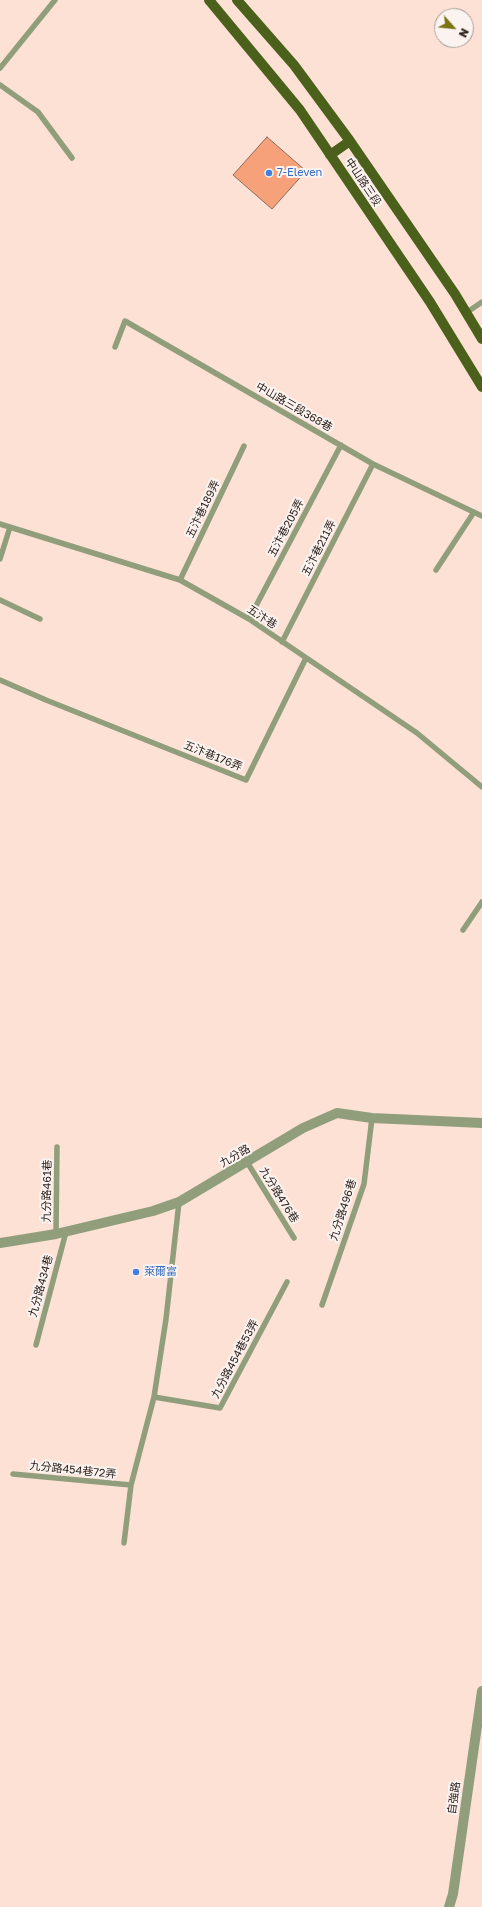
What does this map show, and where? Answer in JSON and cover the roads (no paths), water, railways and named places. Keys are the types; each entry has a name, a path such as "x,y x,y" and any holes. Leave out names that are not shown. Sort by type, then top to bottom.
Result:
{"main road":[{"name":"中山路三段","path":"209,0 300,110 430,302 482,387"},
{"name":"中山路三段","path":"237,0 294,65 350,141 482,339"},
{"path":"330,155 350,141"}],"street":[{"name":"九分路","path":"0,1243 61,1233 153,1211 179,1202 303,1128 337,1113 372,1118 482,1123"},
{"name":"自強路","path":"449,1907 453,1894 482,1691"}],"lane":[{"path":"0,68 55,0"},
{"path":"0,85 38,112 72,158"},
{"path":"466,313 482,302"},
{"name":"中山路三段368巷","path":"114,347 125,320 373,464 482,516"},
{"name":"五汴巷205弄","path":"249,619 341,445"},
{"name":"五汴巷189弄","path":"180,580 244,446"},
{"name":"五汴巷211弄","path":"282,642 373,464"},
{"path":"436,570 474,512"},
{"name":"五汴巷","path":"0,524 180,580 249,619 417,733 482,787"},
{"path":"0,559 10,527"},
{"path":"0,600 40,619"},
{"name":"五汴巷176弄","path":"0,680 46,700 246,780 306,658"},
{"path":"463,930 482,902"},
{"name":"九分路496巷","path":"322,1305 364,1184 372,1118"},
{"name":"九分路461巷","path":"57,1147 61,1233"},
{"name":"九分路476巷","path":"247,1162 294,1238"},
{"path":"124,1543 131,1486 154,1397 166,1319 179,1202"},
{"name":"九分路434巷","path":"36,1345 61,1233"},
{"name":"九分路454巷53弄","path":"154,1397 220,1408 287,1282"},
{"name":"九分路454巷72弄","path":"14,1474 131,1486"}],"place":[{"name":"7-Eleven","path":"269,173"},
{"name":"萊爾富","path":"136,1272"}]}
